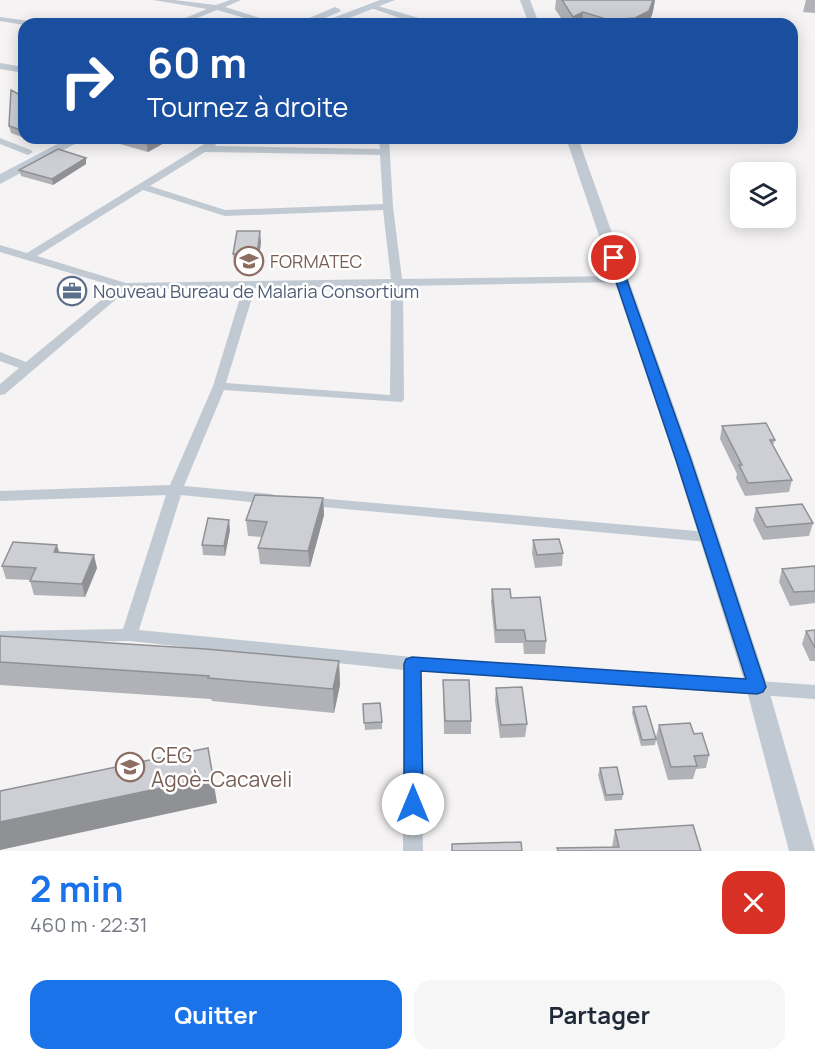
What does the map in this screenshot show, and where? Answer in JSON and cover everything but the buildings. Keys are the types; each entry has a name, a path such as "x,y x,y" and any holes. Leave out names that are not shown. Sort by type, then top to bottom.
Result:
{"main road":[{"path":"320,18 368,3 390,0"},
{"path":"336,18 368,3"},
{"path":"0,167 43,144"},
{"path":"0,180 68,144"}],"street":[{"path":"157,0 218,8 254,18"},
{"path":"191,18 237,0"},
{"path":"525,0 532,18"},
{"path":"368,3 410,18"},
{"path":"0,19 18,22"},
{"path":"0,66 18,69"},
{"path":"0,141 28,152"},
{"path":"27,257 211,144"},
{"path":"219,386 397,399 397,283 388,207 384,144"},
{"path":"574,144 757,687 802,851"},
{"path":"203,149 385,152"},
{"path":"140,186 225,213 388,207"},
{"path":"0,248 125,286 621,279"},
{"path":"129,635 175,490 219,386 250,285"},
{"path":"0,391 125,286"},
{"path":"0,356 29,368"},
{"path":"0,496 175,490 708,537"},
{"path":"0,637 129,635 412,664 815,692"},
{"path":"412,664 413,851"}],"place":[{"name":"FORMATEC","path":"249,261"},
{"name":"Nouveau Bureau de Malaria Consortium","path":"72,291"},
{"name":"CEG Agoè-Cacaveli","path":"130,767"}],"route":[{"path":"413,804 412,664 757,687 684,460 614,258"}]}
